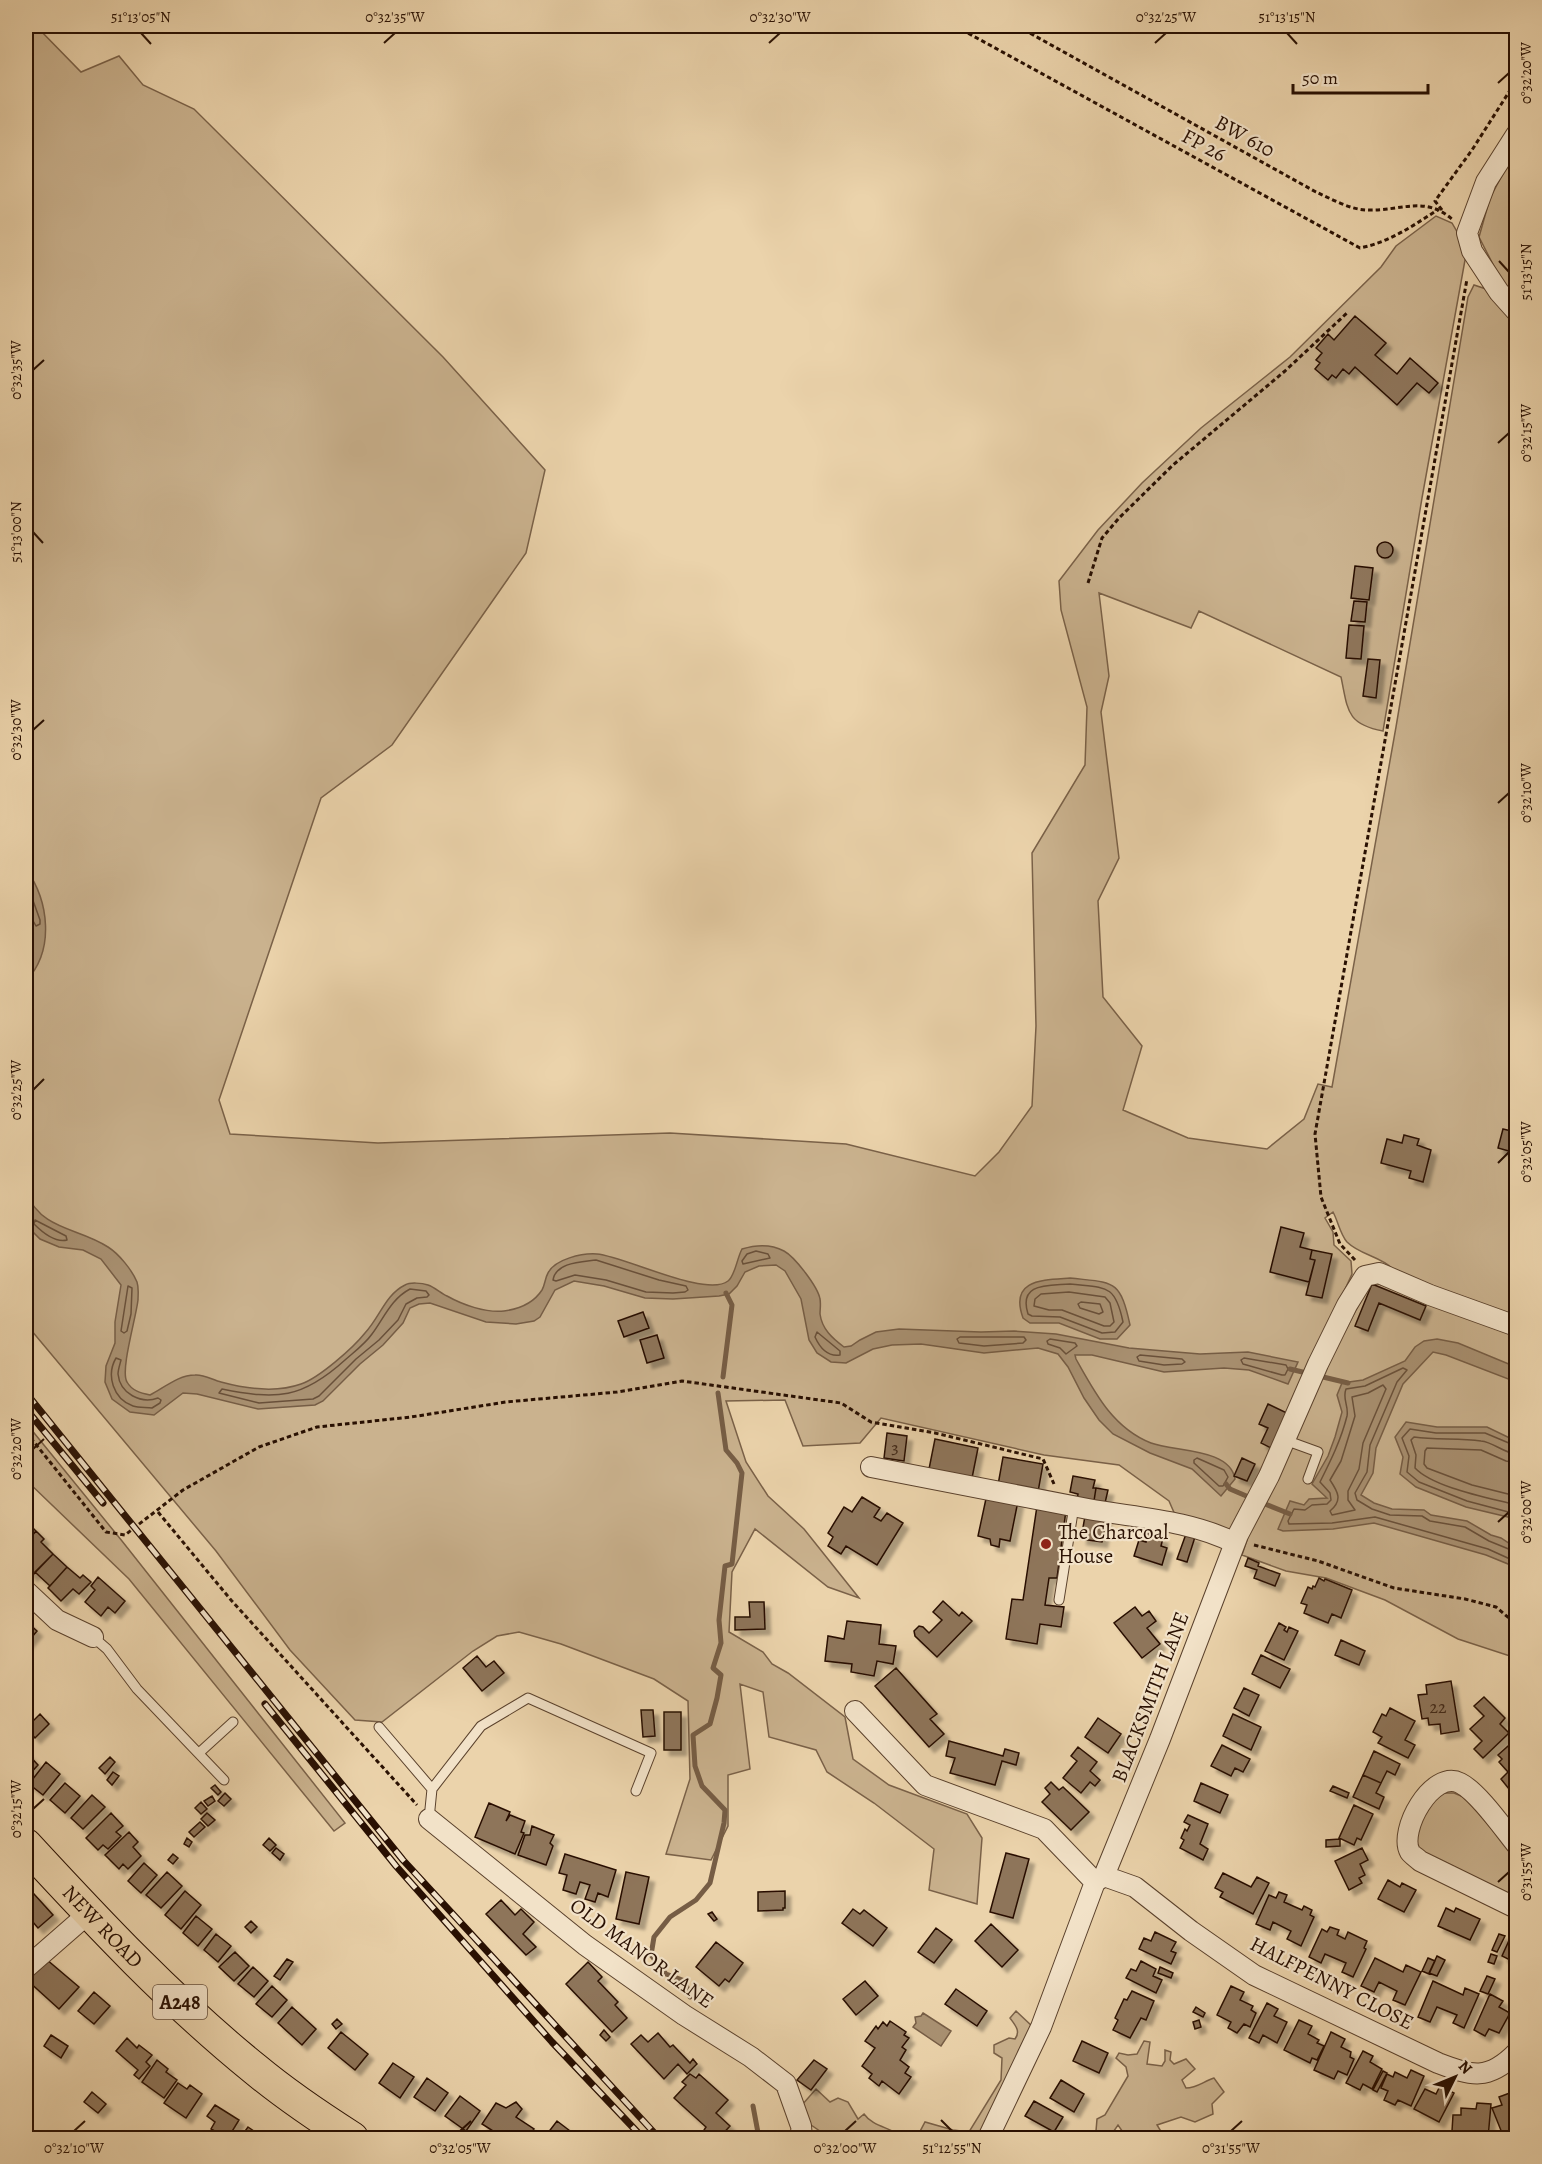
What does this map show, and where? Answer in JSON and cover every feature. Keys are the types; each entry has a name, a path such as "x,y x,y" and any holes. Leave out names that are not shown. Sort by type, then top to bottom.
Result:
{"main road":[{"name":"NEW ROAD","path":"26,1845 89,1913 168,1992 255,2070 341,2136"}],"street":[{"path":"1516,135 1486,182 1470,242 1498,292 1516,311"},
{"path":"1365,1276 1379,1273 1430,1295 1516,1326"},
{"name":"BLACKSMITH LANE","path":"988,2139 1041,2027 1100,1879 1160,1739 1236,1539 1269,1476 1318,1364 1347,1305 1365,1276"},
{"path":"871,1467 1074,1506 1190,1525 1236,1539"},
{"path":"26,1591 57,1620 93,1637"},
{"path":"855,1711 925,1785 1044,1829 1100,1879"},
{"path":"1516,1844 1469,1788 1458,1782 1447,1780 1435,1785 1425,1797 1408,1829 1407,1839 1410,1852 1420,1861 1516,1908"},
{"name":"OLD MANOR LANE","path":"429,1819 585,1945 684,2014 751,2057 786,2084 801,2126 802,2139"},
{"name":"HALFPENNY CLOSE","path":"1100,1879 1135,1887 1191,1931 1254,1975 1438,2063 1469,2074 1490,2072 1507,2062 1516,2053"},
{"path":"26,1968 89,1913"}],"lane":[{"path":"1285,1440 1318,1452 1308,1479"},
{"path":"1059,1600 1074,1506"},
{"path":"93,1637 107,1649 137,1689 224,1780"},
{"path":"429,1819 432,1789 481,1726 528,1698 651,1754 636,1791"},
{"path":"198,1753 233,1722"},
{"path":"379,1726 432,1789"},
{"path":"414,2139 418,2136 422,2139"}],"path":[{"name":"FP 26","path":"955,26 1360,248 1378,245 1441,210"},
{"name":"BW 610","path":"1017,26 1264,165 1348,206 1367,210 1419,205 1441,210"},
{"path":"1365,1276 1352,1254 1340,1244 1321,1197 1315,1134 1470,242 1435,201 1472,150 1516,81"},
{"path":"1088,583 1102,538 1119,518 1173,465 1285,371 1347,313"},
{"path":"26,1432 106,1532 125,1535 158,1512 183,1490 259,1447 317,1427 411,1417 506,1402 617,1392 682,1381 841,1403 871,1422 934,1433 1043,1459"},
{"path":"158,1512 231,1600 429,1819"},
{"path":"1236,1539 1318,1561 1394,1588 1465,1599 1496,1607 1516,1624"}],"shaded area":[{"path":"26,26 36,26 81,72 119,56 143,85 194,109 443,357 545,470 526,553 392,745 321,798 219,1100 230,1134 378,1143 670,1133 846,1144 975,1176 999,1152 1032,1106 1036,1026 1032,853 1085,765 1087,707 1061,610 1059,581 1098,530 1142,483 1201,428 1290,357 1381,267 1396,246 1436,216 1452,223 1467,249 1383,731 1355,720 1345,698 1341,677 1199,611 1191,628 1099,593 1109,676 1101,712 1119,858 1098,901 1103,997 1142,1046 1123,1110 1188,1138 1267,1149 1304,1119 1318,1084 1332,1087 1396,727 1468,297 1474,285 1486,289 1516,324 1516,1320 1446,1293 1393,1269 1347,1242 1333,1212 1325,1218 1333,1232 1334,1245 1351,1261 1352,1274 1233,1533 1176,1517 1169,1501 1119,1465 1044,1455 881,1418 860,1443 803,1446 785,1400 726,1401 746,1462 768,1496 804,1529 859,1598 828,1587 755,1529 732,1572 729,1632 763,1652 772,1664 788,1673 845,1717 853,1759 889,1785 967,1814 982,1838 977,1904 929,1890 934,1849 874,1803 827,1772 816,1750 769,1737 763,1692 740,1684 750,1769 728,1775 728,1826 711,1860 666,1854 690,1779 688,1701 654,1679 561,1644 519,1632 497,1636 473,1651 382,1722 355,1720 290,1650 216,1551 26,1324"},
{"path":"1516,149 1516,298 1502,282 1479,237 1490,198"},
{"path":"1373,1282 1516,1331 1516,1658 1458,1639 1385,1600 1326,1578 1286,1571 1242,1555 1254,1519 1315,1389 1368,1287"},
{"path":"26,1423 345,1823 334,1831 129,1579 26,1480"},
{"path":"1444,1793 1454,1793 1466,1798 1516,1858 1516,1898 1421,1854 1414,1837 1430,1801"},
{"path":"1016,2011 1034,2028 991,2138 913,2138 917,2137 925,2122 969,2132 1001,2080 1002,2058 994,2053 994,2045 1009,2038 1015,2039 1017,2036 1017,2031 1010,2018"},
{"path":"1144,2041 1150,2042 1147,2064 1162,2066 1165,2061 1165,2050 1171,2052 1170,2060 1174,2064 1186,2059 1195,2069 1182,2080 1186,2088 1214,2078 1224,2092 1212,2104 1213,2114 1195,2122 1181,2117 1157,2125 1165,2138 1127,2138 1118,2125 1109,2138 1092,2138 1096,2131 1097,2119 1105,2115 1128,2076 1126,2067 1116,2058 1119,2053 1137,2054"},
{"path":"816,2089 830,2102 838,2098 848,2102 858,2119 864,2114 872,2122 904,2138 830,2138 811,2125 803,2127 794,2114"}],"water":[{"path":"26,869 40,896 46,925 41,955 26,981 29,927 26,917"},
{"path":"26,1193 33,1205 51,1222 108,1247 132,1272 138,1284 138,1300 125,1376 131,1388 150,1395 177,1379 195,1375 261,1389 291,1387 308,1381 335,1362 352,1346 370,1327 392,1294 407,1284 428,1285 453,1299 482,1310 504,1311 530,1302 542,1290 547,1275 556,1264 577,1256 597,1254 609,1256 664,1275 717,1285 730,1279 742,1249 758,1246 774,1247 784,1251 800,1266 818,1294 821,1319 825,1329 844,1347 851,1346 876,1332 899,1329 1014,1331 1056,1334 1129,1348 1200,1354 1248,1352 1298,1362 1288,1384 1249,1370 1224,1368 1164,1372 1092,1355 1075,1355 1098,1397 1126,1428 1151,1443 1213,1456 1231,1469 1235,1479 1221,1496 1192,1469 1150,1453 1113,1434 1099,1420 1058,1354 1038,1348 984,1353 921,1344 892,1345 873,1349 846,1363 831,1362 817,1353 809,1340 801,1299 785,1271 776,1265 759,1266 745,1272 729,1294 719,1296 645,1298 604,1286 574,1281 555,1290 540,1317 534,1321 516,1324 486,1322 430,1303 419,1304 410,1308 403,1323 383,1345 360,1364 323,1401 315,1405 258,1409 197,1394 183,1393 154,1415 130,1412 112,1399 105,1382 106,1366 115,1343 115,1322 121,1285 101,1259 83,1250 59,1247 40,1239 26,1225"},
{"path":"1070,1278 1105,1283 1118,1291 1130,1325 1117,1339 1100,1339 1059,1323 1030,1323 1023,1318 1020,1305 1025,1289 1040,1281"},
{"path":"1437,1339 1458,1343 1516,1367 1516,1382 1433,1352 1403,1384 1376,1448 1373,1473 1361,1495 1374,1503 1392,1509 1424,1510 1431,1515 1467,1521 1516,1548 1516,1571 1508,1564 1486,1555 1374,1523 1333,1529 1283,1531 1278,1529 1290,1501 1304,1505 1309,1499 1327,1498 1312,1484 1328,1456 1335,1437 1342,1412 1337,1395 1342,1383 1363,1380 1405,1361 1415,1347 1424,1341"},
{"path":"1406,1422 1437,1427 1487,1427 1516,1441 1516,1521 1512,1518 1466,1507 1416,1487 1400,1474 1403,1457 1395,1437"},
{"path":"923,2013 951,2031 941,2046 913,2027 916,2023 915,2017"}],"building":[{"path":"1355,316 1386,343 1375,355 1397,374 1410,358 1438,383 1429,393 1417,383 1397,405 1355,367 1349,374 1343,369 1336,378 1332,375 1328,380 1315,369 1320,363 1316,360 1322,353 1316,348 1328,334 1334,340"},
{"path":"1385,542 1393,550 1385,558 1377,550"},
{"path":"1355,566 1373,568 1369,600 1351,598"},
{"path":"1354,601 1367,602 1365,622 1351,621"},
{"path":"1349,625 1364,626 1361,659 1346,658"},
{"path":"1368,659 1380,660 1376,698 1363,696"},
{"path":"1503,1129 1516,1132 1516,1153 1498,1148"},
{"path":"1404,1135 1419,1139 1417,1145 1431,1150 1423,1182 1409,1178 1411,1171 1381,1163 1387,1139 1402,1143"},
{"path":"1281,1227 1304,1233 1300,1247 1312,1250 1310,1259 1315,1260 1309,1282 1270,1272"},
{"path":"1312,1250 1332,1254 1322,1298 1306,1295 1315,1260 1310,1259"},
{"path":"1372,1284 1426,1306 1420,1320 1379,1303 1368,1331 1355,1326"},
{"path":"643,1312 649,1328 624,1337 618,1321"},
{"path":"657,1335 664,1358 647,1363 640,1340"},
{"path":"1268,1404 1289,1414 1273,1449 1261,1443 1268,1428 1259,1424"},
{"path":"887,1433 907,1436 904,1461 884,1458"},
{"path":"935,1439 978,1448 972,1478 929,1469"},
{"path":"1003,1457 1043,1464 1038,1492 998,1485"},
{"path":"1242,1458 1255,1464 1247,1481 1234,1476"},
{"path":"1073,1476 1095,1480 1094,1501 1077,1499 1078,1494 1070,1492"},
{"path":"1096,1488 1108,1490 1105,1503 1094,1501"},
{"path":"987,1494 1018,1501 1010,1541 1000,1539 999,1547 991,1545 990,1539 978,1536"},
{"path":"862,1497 880,1508 874,1517 881,1521 887,1513 903,1523 877,1565 846,1546 841,1554 828,1546 833,1537 828,1533 844,1507 852,1512"},
{"name":"The Charcoal House","path":"1037,1506 1066,1510 1057,1578 1049,1578 1045,1605 1064,1607 1061,1627 1040,1624 1037,1644 1006,1639 1012,1599 1023,1600"},
{"path":"1085,1516 1106,1519 1102,1542 1081,1539"},
{"path":"26,1524 36,1531 26,1543"},
{"path":"36,1531 44,1539 41,1542 53,1554 32,1576 26,1569 26,1555 31,1549 26,1543"},
{"path":"1148,1533 1163,1538 1161,1546 1167,1548 1162,1565 1134,1556 1139,1540 1146,1542"},
{"path":"1186,1534 1195,1537 1187,1562 1177,1559"},
{"path":"53,1554 67,1567 50,1586 35,1572"},
{"path":"1248,1558 1259,1563 1258,1566 1280,1574 1275,1586 1254,1578 1257,1570 1245,1566"},
{"path":"67,1567 80,1578 83,1575 91,1582 79,1594 73,1589 61,1601 48,1588"},
{"path":"98,1577 125,1601 115,1613 108,1607 101,1616 85,1602 95,1590 91,1586"},
{"path":"1319,1578 1352,1590 1341,1618 1332,1614 1328,1623 1304,1613 1307,1605 1301,1603 1308,1587 1312,1589 1313,1586 1315,1587"},
{"path":"943,1601 959,1616 962,1612 972,1621 937,1657 915,1636 914,1631 919,1626 929,1633 942,1620 933,1612"},
{"path":"749,1602 764,1602 765,1629 735,1630 735,1617 750,1617"},
{"path":"1135,1607 1142,1616 1149,1611 1156,1621 1147,1628 1160,1644 1142,1658 1114,1623"},
{"path":"26,1621 37,1631 26,1644"},
{"path":"847,1621 881,1625 879,1644 896,1646 893,1664 877,1661 874,1676 851,1672 852,1664 825,1661 828,1636 844,1639"},
{"path":"1279,1623 1286,1627 1284,1630 1287,1632 1289,1627 1298,1631 1284,1660 1265,1651"},
{"path":"1341,1640 1365,1651 1359,1665 1335,1655"},
{"path":"1261,1655 1290,1669 1280,1688 1252,1674"},
{"path":"477,1656 486,1667 494,1661 504,1673 482,1691 463,1668"},
{"path":"896,1668 937,1714 930,1719 944,1734 929,1747 875,1686"},
{"path":"1451,1681 1459,1731 1441,1734 1440,1724 1429,1725 1428,1718 1422,1719 1418,1695 1427,1694 1426,1685"},
{"path":"1244,1688 1259,1695 1249,1716 1234,1708"},
{"path":"1484,1697 1505,1718 1500,1724 1509,1733 1483,1758 1474,1749 1482,1741 1470,1729 1484,1716 1474,1706"},
{"path":"1390,1708 1415,1721 1405,1740 1415,1745 1408,1758 1378,1743 1382,1737 1373,1732 1382,1714 1386,1716"},
{"path":"641,1710 653,1710 655,1736 643,1737"},
{"path":"664,1712 681,1712 681,1750 664,1750"},
{"path":"40,1714 49,1724 35,1738 26,1728"},
{"path":"1233,1714 1261,1727 1251,1750 1223,1736"},
{"path":"1098,1718 1121,1734 1108,1753 1085,1737"},
{"path":"1516,1739 1516,1782 1509,1789 1501,1779 1508,1772 1499,1762 1502,1759 1498,1755"},
{"path":"949,1741 1003,1756 1005,1749 1019,1753 1016,1765 1002,1761 995,1785 950,1773 955,1758 946,1756"},
{"path":"1222,1745 1250,1759 1243,1772 1235,1768 1231,1776 1211,1766"},
{"path":"1078,1747 1097,1762 1090,1771 1100,1780 1095,1786 1090,1782 1081,1793 1063,1778 1077,1761 1071,1756"},
{"path":"1374,1751 1400,1764 1395,1775 1387,1771 1381,1783 1363,1775"},
{"path":"26,1752 38,1765 26,1778"},
{"path":"110,1757 115,1762 105,1774 99,1768"},
{"path":"46,1762 60,1774 43,1795 29,1784"},
{"path":"113,1772 119,1776 112,1785 107,1780"},
{"path":"1363,1775 1381,1783 1376,1793 1384,1797 1379,1809 1353,1797"},
{"path":"1051,1782 1059,1790 1063,1787 1089,1812 1071,1830 1042,1802 1050,1794 1045,1788"},
{"path":"65,1783 80,1796 65,1813 50,1800"},
{"path":"1201,1783 1228,1795 1220,1813 1194,1801"},
{"path":"215,1785 221,1792 218,1795 211,1788"},
{"path":"1333,1786 1349,1793 1347,1798 1330,1791"},
{"path":"225,1793 231,1799 224,1806 218,1801"},
{"path":"92,1795 105,1807 83,1829 71,1818"},
{"path":"212,1796 215,1801 208,1806 204,1801"},
{"path":"201,1802 207,1809 201,1814 195,1808"},
{"path":"489,1803 510,1812 506,1821 510,1815 525,1821 521,1832 524,1833 515,1854 475,1837"},
{"path":"1354,1805 1373,1814 1361,1840 1357,1838 1354,1845 1339,1838"},
{"path":"111,1813 123,1826 116,1832 121,1836 108,1849 103,1845 98,1850 86,1838"},
{"path":"207,1813 215,1820 208,1826 201,1819"},
{"path":"1188,1815 1208,1824 1200,1844 1208,1849 1203,1860 1180,1848 1184,1840 1181,1838 1185,1829 1187,1831 1190,1825 1184,1822"},
{"path":"200,1822 205,1827 194,1837 189,1832"},
{"path":"532,1826 554,1835 550,1843 553,1846 546,1865 518,1855 525,1835 530,1835"},
{"path":"129,1832 138,1842 133,1847 141,1856 128,1869 123,1864 119,1869 105,1855"},
{"path":"187,1838 192,1842 189,1847 184,1844"},
{"path":"269,1838 276,1845 270,1851 263,1845"},
{"path":"1340,1839 1340,1846 1326,1847 1326,1840"},
{"path":"276,1848 284,1854 280,1860 272,1853"},
{"path":"1362,1848 1368,1860 1360,1864 1365,1875 1359,1878 1362,1883 1349,1890 1335,1861"},
{"path":"1006,1853 1029,1859 1013,1918 990,1912"},
{"path":"173,1854 178,1858 173,1864 168,1860"},
{"path":"565,1854 616,1870 608,1897 598,1893 595,1902 585,1899 590,1885 580,1882 576,1894 563,1890 567,1875 559,1873"},
{"path":"144,1863 157,1875 141,1893 128,1881"},
{"path":"167,1872 182,1886 161,1908 146,1895"},
{"path":"626,1872 649,1877 639,1924 616,1919"},
{"path":"1223,1873 1251,1887 1257,1877 1269,1883 1253,1914 1220,1897 1223,1892 1215,1888"},
{"path":"1388,1880 1400,1887 1402,1883 1416,1890 1404,1912 1378,1899"},
{"path":"185,1891 201,1905 181,1929 165,1915"},
{"path":"785,1891 783,1910 758,1911 758,1892"},
{"path":"1279,1892 1287,1895 1284,1902 1302,1910 1304,1906 1312,1910 1310,1915 1314,1917 1301,1946 1287,1939 1291,1931 1273,1922 1270,1930 1256,1924 1269,1895 1276,1898"},
{"path":"27,1894 30,1897 34,1894 53,1915 38,1928 26,1916"},
{"path":"501,1900 515,1915 521,1909 534,1922 523,1934 536,1947 526,1955 486,1914"},
{"path":"1446,1908 1454,1912 1456,1908 1480,1919 1470,1940 1438,1926"},
{"path":"853,1909 860,1914 864,1910 887,1928 873,1946 842,1923"},
{"path":"712,1912 717,1919 714,1921 708,1914"},
{"path":"196,1916 212,1929 198,1946 183,1933"},
{"path":"251,1921 257,1927 251,1933 245,1927"},
{"path":"991,1924 1018,1950 1002,1967 975,1941"},
{"path":"1330,1927 1339,1930 1337,1935 1345,1939 1348,1932 1367,1941 1364,1948 1366,1949 1353,1977 1342,1972 1346,1963 1325,1954 1321,1963 1309,1957 1322,1929 1327,1932"},
{"path":"936,1928 952,1940 934,1963 918,1952"},
{"path":"1155,1932 1176,1942 1171,1951 1176,1953 1171,1964 1139,1949 1144,1938 1151,1941"},
{"path":"216,1934 231,1946 218,1962 204,1950"},
{"path":"1499,1934 1505,1936 1497,1952 1492,1950"},
{"path":"1511,1936 1516,1939 1516,1963 1502,1956"},
{"path":"716,1942 743,1963 729,1982 725,1979 719,1986 696,1967"},
{"path":"235,1952 249,1966 234,1981 219,1967"},
{"path":"1491,1954 1497,1956 1494,1964 1488,1962"},
{"path":"1437,1956 1445,1960 1437,1976 1429,1973"},
{"path":"1375,1958 1403,1972 1406,1965 1421,1972 1405,2005 1393,2000 1397,1991 1379,1982 1374,1992 1361,1986"},
{"path":"1428,1958 1435,1961 1429,1974 1422,1971"},
{"path":"46,1959 79,1987 59,2009 27,1980"},
{"path":"287,1959 293,1962 280,1980 274,1976"},
{"path":"1141,1961 1156,1969 1153,1976 1162,1980 1156,1993 1126,1978 1131,1969 1136,1971"},
{"path":"588,1962 602,1977 598,1981 618,2002 615,2005 627,2018 612,2032 566,1984"},
{"path":"253,1967 268,1981 254,1997 238,1984"},
{"path":"1160,1967 1173,1973 1171,1978 1158,1973"},
{"path":"1487,1976 1495,1979 1488,1994 1480,1991"},
{"path":"865,1981 878,1996 856,2015 843,1999"},
{"path":"1433,1981 1463,1995 1465,1988 1479,1994 1464,2028 1453,2023 1457,2015 1437,2007 1430,2022 1418,2017"},
{"path":"272,1986 287,2000 272,2017 256,2004"},
{"path":"1231,1986 1244,1992 1240,2000 1253,2006 1251,2010 1256,2013 1250,2027 1244,2024 1237,2033 1228,2028 1231,2022 1217,2015"},
{"path":"956,1989 987,2011 977,2026 945,2004"},
{"path":"1132,1991 1154,2001 1146,2020 1141,2018 1130,2038 1113,2030 1118,2020 1115,2018 1124,1999 1127,2000"},
{"path":"94,1992 110,2006 94,2024 78,2011"},
{"path":"1490,1994 1503,2001 1499,2007 1510,2013 1499,2033 1489,2029 1485,2036 1474,2030"},
{"path":"1267,2003 1278,2009 1274,2016 1287,2022 1277,2043 1263,2035 1259,2043 1249,2038"},
{"path":"292,2007 316,2029 302,2045 278,2023"},
{"path":"1196,2007 1205,2013 1203,2017 1193,2012"},
{"path":"337,2019 342,2024 336,2029 332,2024"},
{"path":"1199,2020 1201,2027 1195,2029 1193,2022"},
{"path":"1299,2020 1312,2026 1308,2034 1324,2046 1317,2060 1312,2058 1310,2063 1284,2050"},
{"path":"890,2021 906,2032 904,2035 909,2038 902,2047 906,2050 900,2060 909,2067 905,2073 911,2077 899,2094 882,2081 879,2086 869,2078 872,2074 862,2066 875,2048 865,2041 876,2026 878,2029 883,2022 887,2026"},
{"path":"604,2030 610,2037 606,2041 600,2035"},
{"path":"341,2032 368,2054 355,2070 328,2048"},
{"path":"1331,2032 1345,2039 1341,2047 1351,2052 1350,2057 1354,2059 1347,2075 1338,2071 1334,2079 1314,2070"},
{"path":"658,2033 670,2047 673,2045 690,2063 693,2059 697,2064 687,2074 678,2064 664,2079 631,2044 641,2035 648,2042"},
{"path":"51,2035 68,2046 61,2058 44,2046"},
{"path":"127,2038 137,2048 139,2045 152,2055 146,2062 150,2066 139,2079 134,2075 138,2070 116,2051"},
{"path":"1082,2041 1108,2053 1099,2073 1073,2061"},
{"path":"1363,2051 1373,2056 1370,2062 1382,2069 1372,2089 1363,2084 1360,2090 1346,2083"},
{"path":"157,2060 168,2069 166,2072 177,2080 164,2098 142,2082"},
{"path":"814,2060 827,2069 811,2090 797,2080"},
{"path":"393,2063 414,2077 400,2098 379,2083"},
{"path":"1411,2070 1424,2076 1411,2106 1398,2100 1395,2105 1384,2100 1388,2091 1381,2088 1387,2074 1393,2077 1395,2072 1407,2078"},
{"path":"1383,2071 1387,2073 1377,2092 1373,2090"},
{"path":"690,2074 696,2078 699,2074 728,2100 716,2113 730,2126 719,2138 713,2138 704,2130 706,2127 674,2098 686,2085 682,2082"},
{"path":"427,2078 448,2093 435,2111 414,2097"},
{"path":"1061,2080 1084,2094 1074,2112 1050,2098"},
{"path":"178,2083 187,2089 190,2085 202,2094 186,2118 164,2103"},
{"path":"1440,2086 1454,2093 1439,2122 1414,2109 1425,2089 1436,2094"},
{"path":"1515,2091 1516,2136 1504,2138 1492,2108 1502,2105 1499,2097"},
{"path":"92,2092 106,2104 98,2113 84,2102"},
{"path":"460,2096 480,2111 466,2131 445,2116"},
{"path":"1034,2101 1063,2117 1054,2132 1025,2116"},
{"path":"516,2102 522,2109 516,2117 534,2129 527,2138 504,2138 482,2124 496,2103 506,2108"},
{"path":"1477,2103 1491,2104 1488,2138 1475,2138 1475,2134 1452,2131 1453,2115 1461,2115 1461,2108 1476,2109"},
{"path":"215,2105 239,2120 228,2138 211,2129 215,2122 207,2116"},
{"path":"557,2121 574,2134 570,2138 544,2138"},
{"path":"248,2127 264,2138 240,2138"}],"waterway":[{"path":"723,1377 732,1305 726,1293"},
{"path":"1290,1369 1348,1383"},
{"path":"690,1997 685,1981 666,1974 651,1955 654,1937 670,1917 696,1900 710,1883 724,1823 725,1810 702,1786 695,1766 693,1735 710,1724 717,1698 721,1675 713,1668 721,1643 719,1620 725,1566 732,1564 742,1473 726,1450 718,1393"},
{"path":"1226,1484 1230,1489 1251,1498"},
{"path":"1260,1502 1290,1514"},
{"path":"753,2106 759,2138"}],"railway":[{"path":"26,1393 403,1860 659,2138"},
{"path":"26,1409 103,1503"},
{"path":"265,1704 396,1866 552,2042 643,2138"}],"place":[{"name":"The Charcoal House","path":"1046,1544"}]}
